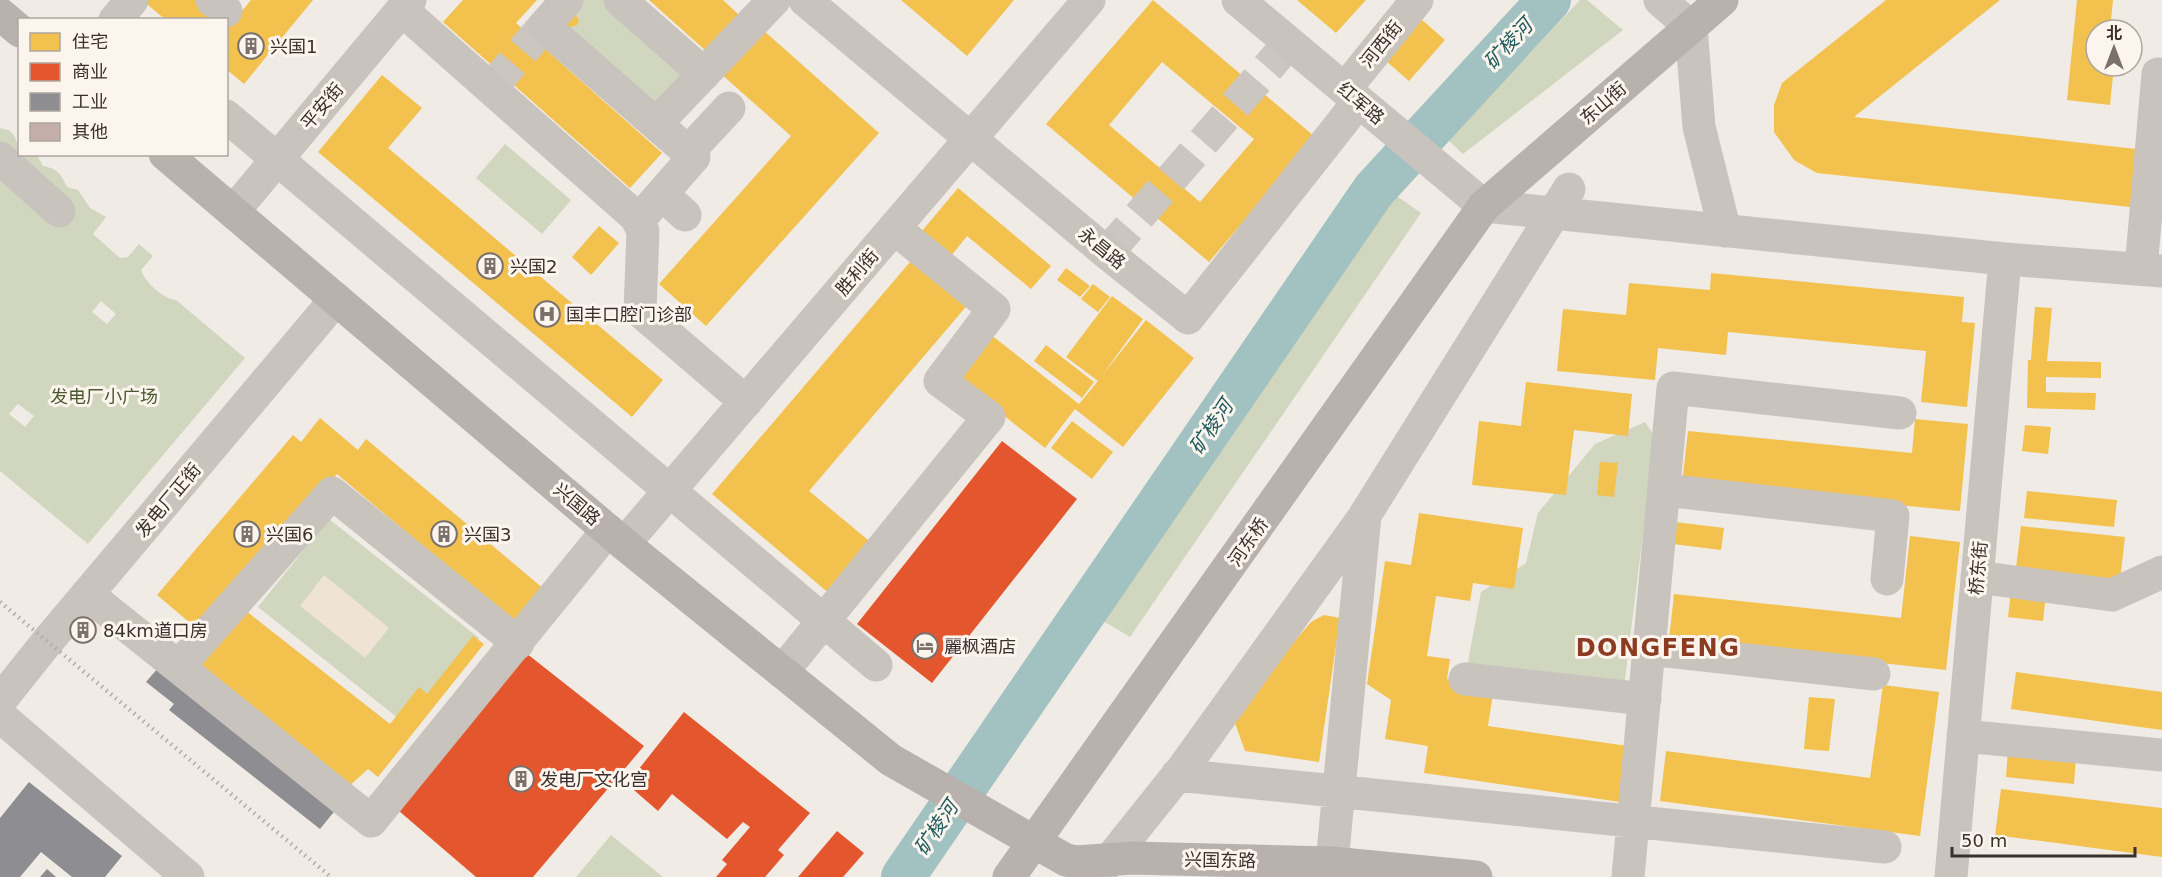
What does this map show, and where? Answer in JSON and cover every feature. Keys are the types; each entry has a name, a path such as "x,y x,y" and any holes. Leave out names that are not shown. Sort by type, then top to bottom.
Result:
{"main road":[{"name":"东山街","path":"1476,199 1722,0"},
{"name":"兴国路","path":"167,156 616,537 891,760 1008,827"},
{"name":"河东桥","path":"1009,877 1476,199"},
{"name":"兴国东路","path":"1008,827 1066,860 1103,868 1132,858 1197,868 1332,863 1372,872 1476,877"}],"street":[{"path":"117,18 132,0"},
{"path":"567,0 544,26 656,124 701,152"},
{"path":"620,0 701,77 735,113 701,152 674,204 638,221"},
{"path":"656,124 774,0"},
{"name":"永昌路","path":"805,0 1188,318 1350,93"},
{"name":"胜利街","path":"178,667 371,821 518,643 616,537 670,490 1089,0"},
{"name":"红军路","path":"1238,0 1476,199"},
{"name":"河西街","path":"1350,93 1417,0"},
{"path":"1660,0 1691,27 1699,127 1725,231"},
{"path":"406,5 638,221 643,231 640,311 746,402"},
{"name":"平安街","path":"234,212 406,5"},
{"path":"1476,199 1562,201 1725,231 2005,259 2151,270 2158,74"},
{"path":"228,118 876,665"},
{"path":"0,158 60,211"},
{"path":"1103,868 1177,775 1365,515 1562,201"},
{"path":"782,672 989,417 939,381 994,309 894,228"},
{"name":"桥东街","path":"1951,877 2005,259"},
{"name":"发电厂正街","path":"0,701 87,594 336,299"},
{"path":"1628,877 1674,388 1900,413"},
{"path":"1664,490 1893,516 1887,579"},
{"path":"87,594 178,667 332,493 518,643"},
{"path":"1332,863 1365,515"},
{"path":"1977,578 2112,595 2162,572"},
{"path":"1649,649 1874,674"},
{"path":"1465,679 1645,699"},
{"path":"0,716 188,877"},
{"path":"1963,736 2162,755"},
{"path":"1177,775 1885,847"}],"green space":[{"path":"574,0 605,0 686,69 651,111 552,26"},
{"path":"1580,0 1587,0 1623,30 1463,154 1448,140"},
{"name":"发电厂小广场","path":"0,128 12,133 17,142 18,156 38,156 43,166 58,173 67,187 78,190 90,208 106,217 93,234 120,258 128,257 139,244 153,256 141,270 150,285 166,297 176,300 245,358 88,544 0,471","holes":["101,301 116,314 107,324 92,312","18,404 34,416 25,427 9,414"]},
{"path":"505,144 571,200 542,234 476,178"},
{"path":"1394,194 1421,213 1130,637 1103,621"},
{"path":"1645,422 1655,437 1624,687 1467,667 1481,592 1526,563 1538,513 1595,444"},
{"path":"329,519 479,638 408,726 258,607"},
{"path":"611,835 663,877 576,877"}],"shaded area":[{"path":"324,575 389,628 365,658 300,606"}],"building: 住宅":[{"name":"兴国1","path":"142,0 206,0 233,22 251,0 313,0 244,84 228,71 228,18 164,18"},
{"path":"463,0 537,0 516,23 662,153 630,188 443,22"},
{"path":"649,0 723,0 739,15 706,51"},
{"path":"901,0 1014,0 967,56"},
{"path":"1153,0 1315,137 1209,262 1046,124","holes":["1162,62 1254,139 1200,202 1109,125"]},
{"path":"1297,0 1366,0 1336,33"},
{"path":"1886,0 2000,0 1854,117 2136,149 2130,207 1817,173 1794,160 1774,132 1774,105 1782,83"},
{"path":"2077,0 2113,0 2111,18 2084,18 2084,78 2113,78 2110,105 2067,100"},
{"path":"575,13 579,21 577,25 570,27 566,24"},
{"path":"1421,19 1445,40 1409,81 1385,60"},
{"path":"761,28 879,133 706,326 659,284 791,136 720,73"},
{"name":"兴国2","path":"382,75 422,108 388,148 663,380 632,417 318,152"},
{"path":"958,188 1051,266 1031,289 967,236 947,261 917,237"},
{"path":"599,226 619,243 591,275 572,257"},
{"path":"916,255 970,302 809,491 874,545 831,595 712,494"},
{"path":"1066,268 1090,286 1080,297 1057,280"},
{"path":"1711,273 1964,297 1962,322 1975,323 1967,407 1921,402 1926,351 1728,332 1726,355 1658,348 1655,380 1557,371 1563,309 1626,315 1629,283 1710,290"},
{"path":"1093,284 1110,297 1098,312 1081,299"},
{"path":"1112,296 1143,319 1101,377 1146,320 1194,358 1123,447 1075,409 1045,448 952,375 986,331 1079,404 1098,381 1066,357"},
{"path":"2035,307 2052,308 2047,361 2101,362 2101,378 2046,377 2046,392 2096,393 2095,410 2027,408 2028,360 2031,360"},
{"path":"1046,345 1094,382 1082,398 1034,361"},
{"path":"1526,382 1632,394 1628,436 1574,430 1566,495 1472,485 1479,421 1521,426"},
{"path":"320,418 358,450 366,439 551,595 522,629 337,474 202,633 157,595 293,435 301,442"},
{"path":"1915,419 1968,424 1960,511 1682,484 1688,431 1912,453"},
{"path":"1072,421 1113,452 1092,479 1051,448"},
{"path":"2025,425 2051,427 2048,454 2022,451"},
{"path":"1600,462 1618,463 1614,497 1597,495"},
{"path":"2027,491 2117,500 2114,527 2024,518"},
{"path":"1419,513 1523,528 1514,589 1473,583 1470,601 1436,596 1427,656 1450,659 1447,679 1494,686 1488,726 1635,747 1627,803 1424,773 1428,746 1385,739 1391,700 1367,684 1385,561 1411,565"},
{"path":"1675,522 1724,528 1721,550 1673,544"},
{"path":"2021,526 2125,537 2120,580 2016,568"},
{"path":"1910,536 1960,542 1946,670 1669,640 1674,594 1901,618"},
{"path":"2011,591 2046,595 2043,621 2008,617"},
{"path":"236,603 390,724 419,687 427,694 473,636 484,644 378,777 368,769 347,788 191,662"},
{"path":"1324,615 1340,618 1319,762 1245,751 1232,715 1311,622"},
{"path":"2016,672 2162,692 2162,730 2011,709"},
{"path":"1883,685 1939,692 1920,836 1660,801 1666,751 1870,778"},
{"path":"1809,697 1835,699 1829,751 1804,749"},
{"path":"2008,750 2076,756 2074,784 2006,777"},
{"path":"2001,789 2162,808 2162,857 1995,835"}],"building: 商业":[{"path":"1002,441 1077,499 932,683 857,624"},
{"name":"发电厂文化宫","path":"526,653 644,746 533,877 476,877 399,811"},
{"path":"684,712 810,813 778,850 784,855 765,877 716,877 727,864 722,860 750,827 743,822 727,839 672,794 658,811 627,784"},
{"path":"837,831 864,853 843,877 798,877"}],"building: 工业":[{"path":"158,668 337,808 320,829 169,710 174,704 146,682"},
{"path":"29,782 122,856 105,877 72,877 41,852 20,877 0,877 0,818"},
{"path":"47,869 56,877 40,877"}],"building: 其他":[{"name":"84km道口房","path":"82,621 92,628 84,639 74,631"}],"waterway":[{"name":"矿棱河","path":"903,877 1374,190 1549,0"}],"tunnel":[{"path":"491,88 544,26"},
{"path":"1107,253 1289,43"}],"railway":[{"path":"0,602 331,877"}],"place":[{"name":"兴国1","path":"251,46"},
{"name":"兴国2","path":"490,266"},
{"name":"国丰口腔门诊部","path":"547,314"},
{"name":"兴国6","path":"247,534"},
{"name":"兴国3","path":"444,534"},
{"name":"84km道口房","path":"83,630"},
{"name":"麗枫酒店","path":"925,646"},
{"name":"发电厂文化宫","path":"521,779"}],"district":[{"name":"DONGFENG","path":"1658,648"}]}
